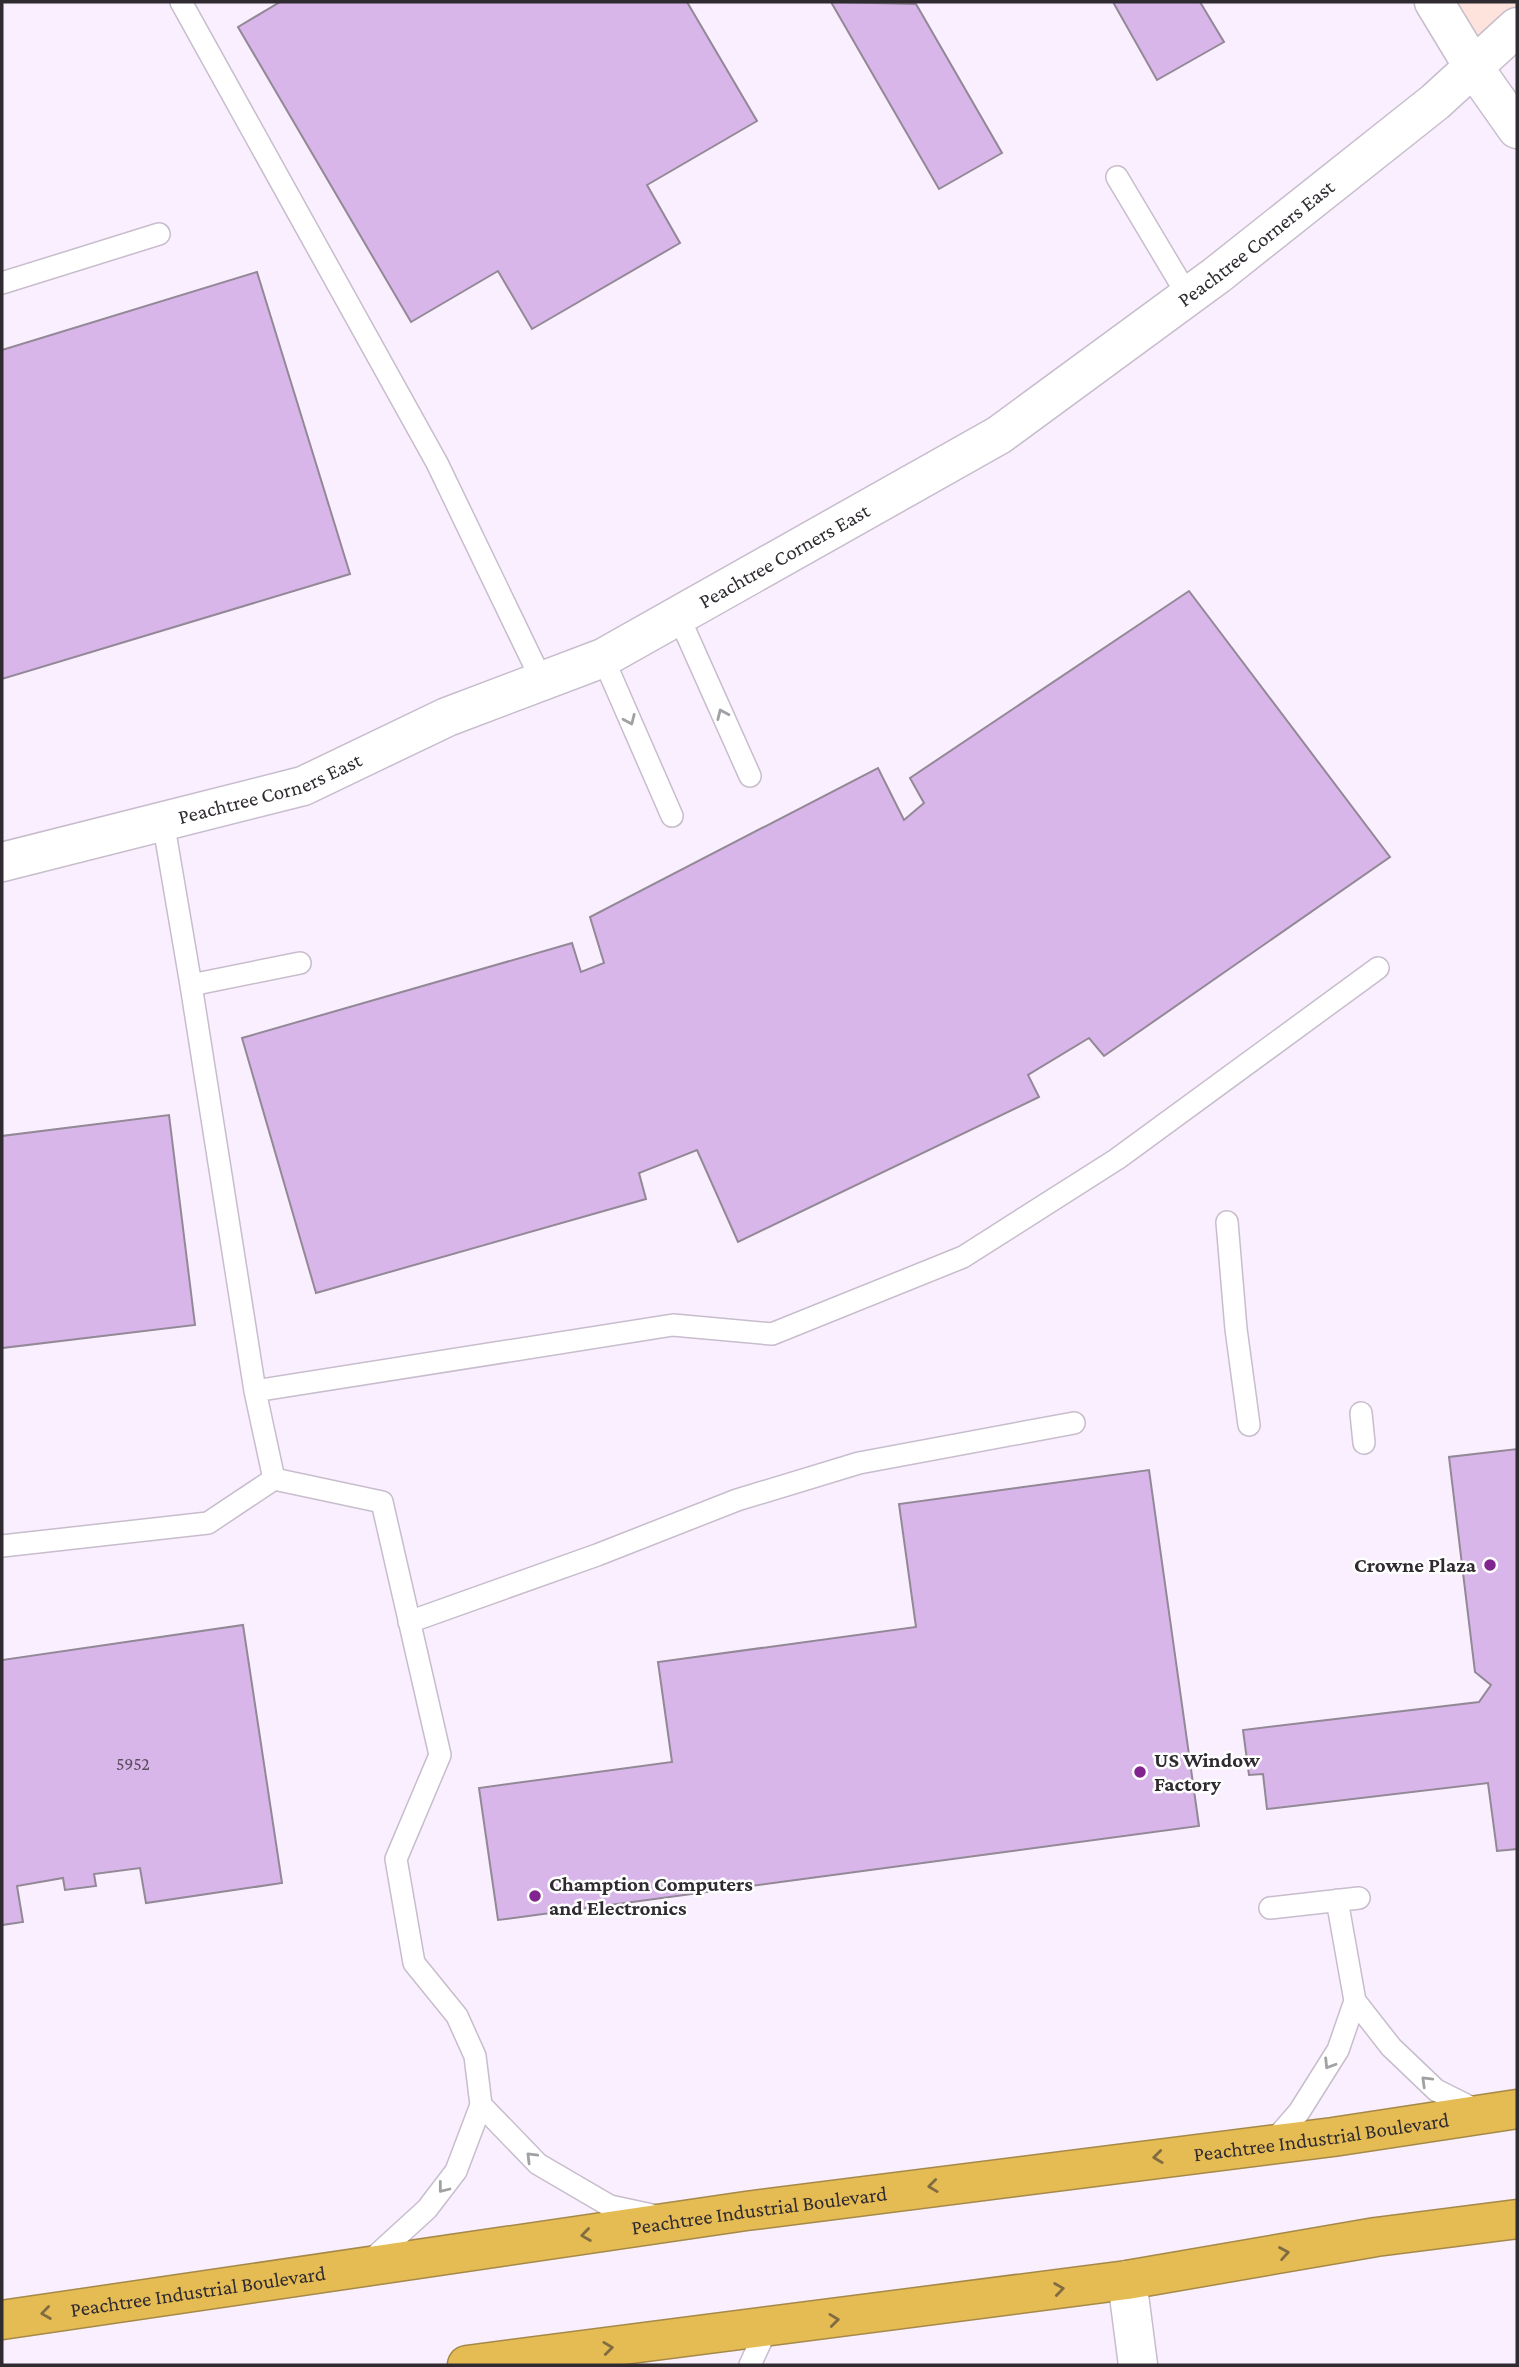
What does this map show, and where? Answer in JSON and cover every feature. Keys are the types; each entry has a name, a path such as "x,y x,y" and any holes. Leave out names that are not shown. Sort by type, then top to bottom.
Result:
{"highway":[{"name":"Peachtree Industrial Boulevard","path":"2,2320 682,2221 1501,2112"},
{"path":"467,2365 554,2360 767,2328 1127,2280 1376,2237 1517,2218"}],"street":[{"path":"1434,2 1474,68 1517,129"},
{"name":"Peachtree Corners East","path":"2,862 303,786 447,717 603,658 999,435 1188,296 1424,111 1517,27"},
{"path":"1127,2280 1138,2365"}],"lane":[{"path":"181,2 437,463 542,681"},
{"path":"1117,177 1188,296"},
{"path":"2,283 159,234"},
{"path":"678,615 750,776"},
{"path":"603,658 672,816"},
{"path":"163,821 255,1391 274,1479"},
{"path":"191,985 300,963"},
{"path":"255,1391 673,1325 772,1334 963,1256 1117,1159 1378,968"},
{"path":"1227,1222 1236,1328 1249,1425"},
{"path":"1361,1413 1364,1443"},
{"path":"410,1622 597,1555 737,1500 859,1463 1074,1423"},
{"path":"2,1546 208,1523 274,1479 382,1502 440,1755 396,1859 414,1963 457,2016 475,2056 481,2105 456,2171 427,2209 362,2268"},
{"path":"1270,1908 1359,1898"},
{"path":"1338,1900 1355,2001 1391,2047 1436,2090 1501,2112"},
{"path":"1271,2144 1299,2112 1338,2050 1355,2001"},
{"path":"481,2105 538,2164 610,2206 682,2221"},
{"path":"750,2365 767,2328"}],"shaded area":[{"path":"1412,2 1517,2 1517,16 1457,64"}],"building":[{"path":"280,2 687,2 757,121 647,185 680,243 532,329 498,271 411,322 238,27"},
{"path":"831,2 916,4 1002,153 939,189"},
{"path":"1113,2 1200,2 1224,42 1157,80"},
{"path":"257,272 350,574 2,679 2,350"},
{"path":"1189,591 1390,857 1104,1056 1089,1038 1028,1075 1039,1097 738,1242 697,1150 639,1173 646,1199 316,1293 242,1038 572,943 581,972 604,963 590,917 878,768 904,820 924,803 910,778"},
{"path":"169,1115 195,1325 2,1348 2,1136"},
{"name":"Crowne Plaza","path":"1517,1449 1517,1849 1497,1851 1488,1783 1267,1809 1263,1774 1249,1775 1243,1730 1479,1702 1491,1685 1475,1672 1449,1457"},
{"path":"1149,1470 1199,1826 498,1920 479,1788 672,1762 658,1662 916,1627 899,1504"},
{"path":"243,1625 282,1883 146,1903 140,1868 94,1874 96,1886 65,1890 63,1878 17,1886 23,1922 2,1925 2,1660"}],"place":[{"name":"Crowne Plaza","path":"1490,1565"},
{"name":"US Window Factory","path":"1140,1772"},
{"name":"Chamption Computers and Electronics","path":"535,1896"}]}
